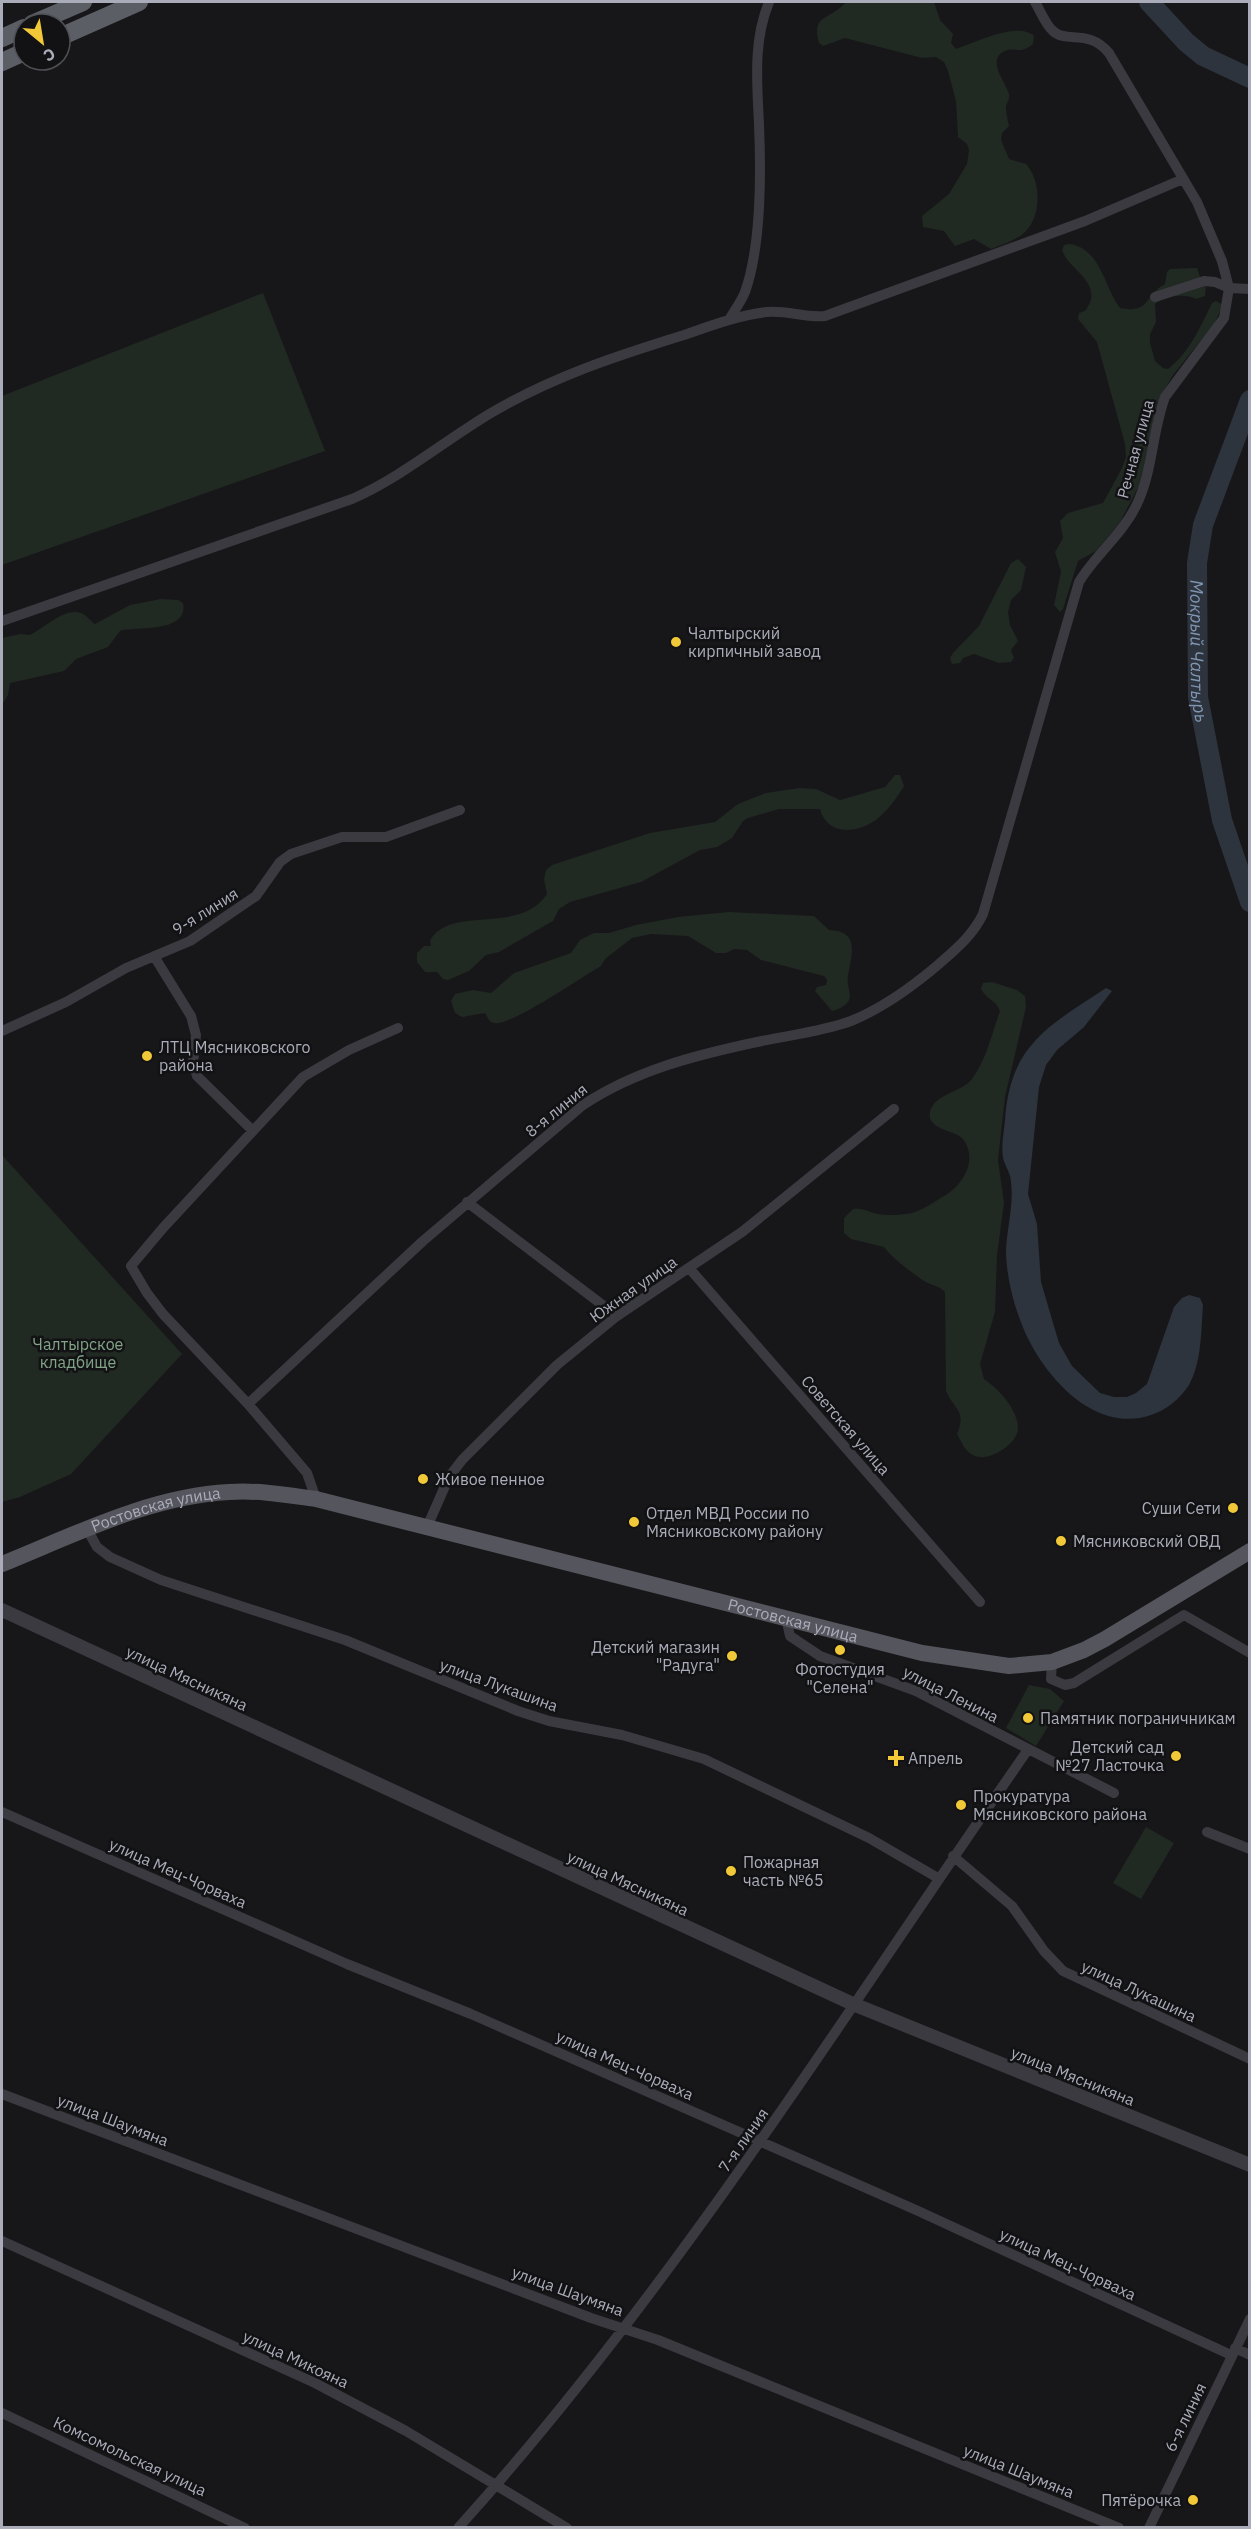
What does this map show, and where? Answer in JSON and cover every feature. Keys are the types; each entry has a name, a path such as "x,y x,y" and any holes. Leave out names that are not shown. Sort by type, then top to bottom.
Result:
{"highway":[{"path":"60,12 83,2"},
{"path":"72,32 139,2"}],"main road":[{"name":"Ростовская улица","path":"2,1564 87,1530 162,1504 207,1494 254,1491 316,1499 960,1660 1009,1666 1052,1662 1084,1650 1250,1551"}],"street":[{"path":"729,320 744,295 751,273 759,176 756,54 759,33 769,2"},
{"name":"Речная улица","path":"948,957 975,929 983,914 1079,582 1090,564 1128,520 1136,506 1146,480 1165,397 1224,318 1229,288 1208,223 1109,53 1094,39 1059,35 1052,30 1035,2"},
{"path":"2,621 352,500 402,474 448,441 532,390 608,358 729,320 783,311 813,317 825,316 1095,218 1182,180"},
{"path":"1155,297 1204,281 1215,282 1229,288 1250,289"},
{"name":"9-я линия","path":"2,1031 66,1002 126,968 190,941 247,904 256,896 280,862 291,854 342,837 386,837 460,810"},
{"path":"154,956 191,1016 196,1035 193,1063 197,1076 253,1131"},
{"name":"8-я линия","path":"248,1404 467,1202 583,1105 623,1081 689,1059 848,1022 889,1002 948,957"},
{"path":"316,1499 307,1473 248,1404 163,1314 131,1266 143,1250 303,1077 349,1050 398,1028"},
{"name":"Южная улица","path":"427,1527 449,1477 479,1441 558,1365 617,1316 791,1195 894,1109"},
{"path":"467,1202 617,1316"},
{"name":"Советская улица","path":"689,1268 980,1602"},
{"name":"улица Лукашина","path":"87,1530 97,1547 110,1557 161,1580 345,1640 518,1711 549,1721 622,1735 704,1759 869,1838 938,1878"},
{"name":"улица Мясникяна","path":"2,1610 853,2004 1250,2165"},
{"path":"1052,1662 1051,1679 1065,1685 1074,1683 1184,1615 1250,1653"},
{"name":"улица Ленина","path":"786,1618 790,1636 820,1656 916,1691 1114,1793"},
{"name":"7-я линия","path":"458,2528 496,2485 623,2327 760,2143 1027,1750"},
{"name":"улица Мец-Чорваха","path":"2,1812 347,1964 482,2019 1233,2352 1250,2355"},
{"path":"1207,1832 1250,1848"},
{"name":"улица Лукашина","path":"953,1856 1012,1906 1024,1919 1044,1951 1063,1971 1250,2059"},
{"name":"улица Шаумяна","path":"2,2094 591,2318 623,2327 1119,2528"},
{"name":"улица Микояна","path":"2,2241 315,2383 406,2431 567,2528"},
{"name":"6-я линия","path":"1149,2528 1250,2319"},
{"name":"Комсомольская улица","path":"2,2413 245,2528"}],"green space":[{"path":"846,2 934,2 940,20 953,34 951,43 956,49 1007,32 1027,32 1034,36 1033,44 1028,48 1007,50 999,56 997,61 1009,96 1006,108 1009,126 1002,133 1001,140 1009,159 1026,164 1035,179 1037,188 1035,216 1026,231 1009,242 991,249 974,239 955,246 944,231 923,227 922,216 949,194 967,164 969,150 967,144 958,137 956,101 948,71 944,62 936,57 922,58 845,38 823,46 819,43 817,27 823,19"},
{"path":"1064,245 1080,247 1095,260 1120,308 1130,309 1142,306 1158,288 1165,284 1167,272 1170,269 1197,268 1202,283 1206,284 1205,296 1196,299 1175,296 1155,304 1156,322 1150,334 1150,343 1155,361 1163,368 1168,369 1182,355 1199,330 1212,303 1216,301 1223,305 1214,324 1173,375 1157,403 1143,478 1119,524 1096,551 1078,561 1063,609 1060,612 1054,605 1061,572 1055,552 1063,538 1060,521 1068,513 1103,503 1126,457 1125,444 1097,342 1078,319 1079,313 1085,311 1090,301 1091,293 1089,285 1062,250"},
{"path":"263,293 325,451 2,565 2,396"},
{"path":"1018,559 1026,567 1021,590 1011,600 1008,612 1010,625 1018,641 1011,650 1014,658 1011,662 999,663 974,654 963,658 960,663 952,664 950,658 953,653 979,626 1011,563"},
{"path":"161,599 178,600 183,603 183,613 178,620 160,627 120,631 108,647 76,659 64,671 10,683 8,695 2,705 2,638 20,634 30,635 68,613 81,613 95,624 130,605"},
{"path":"895,775 900,775 904,786 889,808 877,819 861,828 844,830 836,828 829,824 820,809 779,809 748,818 743,821 732,838 717,847 700,850 641,882 570,902 559,909 553,921 499,952 486,955 469,971 448,980 443,979 437,972 425,972 417,962 417,953 424,946 431,946 430,940 440,929 469,921 503,918 535,907 547,894 544,879 546,870 552,865 650,833 715,822 738,804 766,793 799,788 816,789 840,800 885,787"},
{"path":"729,912 814,916 829,930 846,934 852,945 852,952 848,975 850,996 846,1004 832,1011 815,991 817,987 826,985 827,980 824,976 761,960 747,950 734,949 726,953 716,953 688,936 651,934 632,938 605,959 601,966 515,1017 494,1023 485,1013 462,1017 455,1013 451,1001 455,994 473,990 491,993 514,973 571,953 580,940 594,933 609,933 678,917"},
{"path":"992,982 1017,990 1025,996 1026,1007 1005,1097 998,1160 1004,1203 997,1255 995,1312 980,1364 984,1379 996,1388 1011,1407 1018,1428 1013,1440 1002,1450 981,1457 969,1452 957,1434 960,1415 946,1391 945,1292 914,1274 884,1247 851,1239 844,1233 844,1218 853,1209 886,1215 916,1212 951,1192 962,1179 969,1164 968,1147 959,1136 932,1123 930,1112 937,1101 967,1084 981,1064 1000,1011 981,989 983,983"},
{"name":"Чалтырское кладбище","path":"2,1155 182,1354 71,1474 20,1497 2,1502"},
{"path":"1029,1685 1050,1689 1064,1701 1036,1746 1006,1728"},
{"path":"1146,1827 1174,1843 1141,1899 1113,1883"}],"shaded area":[{"path":"1106,988 1112,991 1084,1027 1057,1050 1046,1065 1039,1087 1028,1194 1037,1224 1041,1282 1059,1343 1072,1366 1100,1393 1114,1397 1127,1397 1147,1384 1174,1307 1182,1298 1189,1295 1200,1298 1203,1305 1200,1346 1189,1385 1177,1399 1162,1410 1151,1415 1130,1419 1109,1416 1090,1408 1072,1396 1042,1362 1022,1325 1011,1288 1006,1259 1012,1190 1002,1144 1008,1094 1015,1073 1024,1055 1050,1026"}],"waterway":[{"name":"Мокрый Чалтырь","path":"1149,2 1186,42 1203,56 1250,78"},
{"name":"Мокрый Чалтырь","path":"1250,400 1203,525 1197,563 1198,697 1222,820 1250,902"}],"place":[{"name":"Чалтырский кирпичный завод","path":"676,642"},
{"name":"ЛТЦ Мясниковского района","path":"147,1056"},
{"name":"Живое пенное","path":"423,1479"},
{"name":"Суши Сети","path":"1233,1508"},
{"name":"Отдел МВД России по Мясниковскому району","path":"634,1522"},
{"name":"Мясниковский ОВД","path":"1061,1541"},
{"name":"Фотостудия \"Селена\"","path":"840,1650"},
{"name":"Детский магазин \"Радуга\"","path":"732,1656"},
{"name":"Памятник пограничникам","path":"1028,1718"},
{"name":"Детский сад №27 Ласточка","path":"1176,1756"},
{"name":"Апрель","path":"896,1758"},
{"name":"Прокуратура Мясниковского района","path":"961,1805"},
{"name":"Пожарная часть №65","path":"731,1871"},
{"name":"Пятёрочка","path":"1193,2500"}]}
